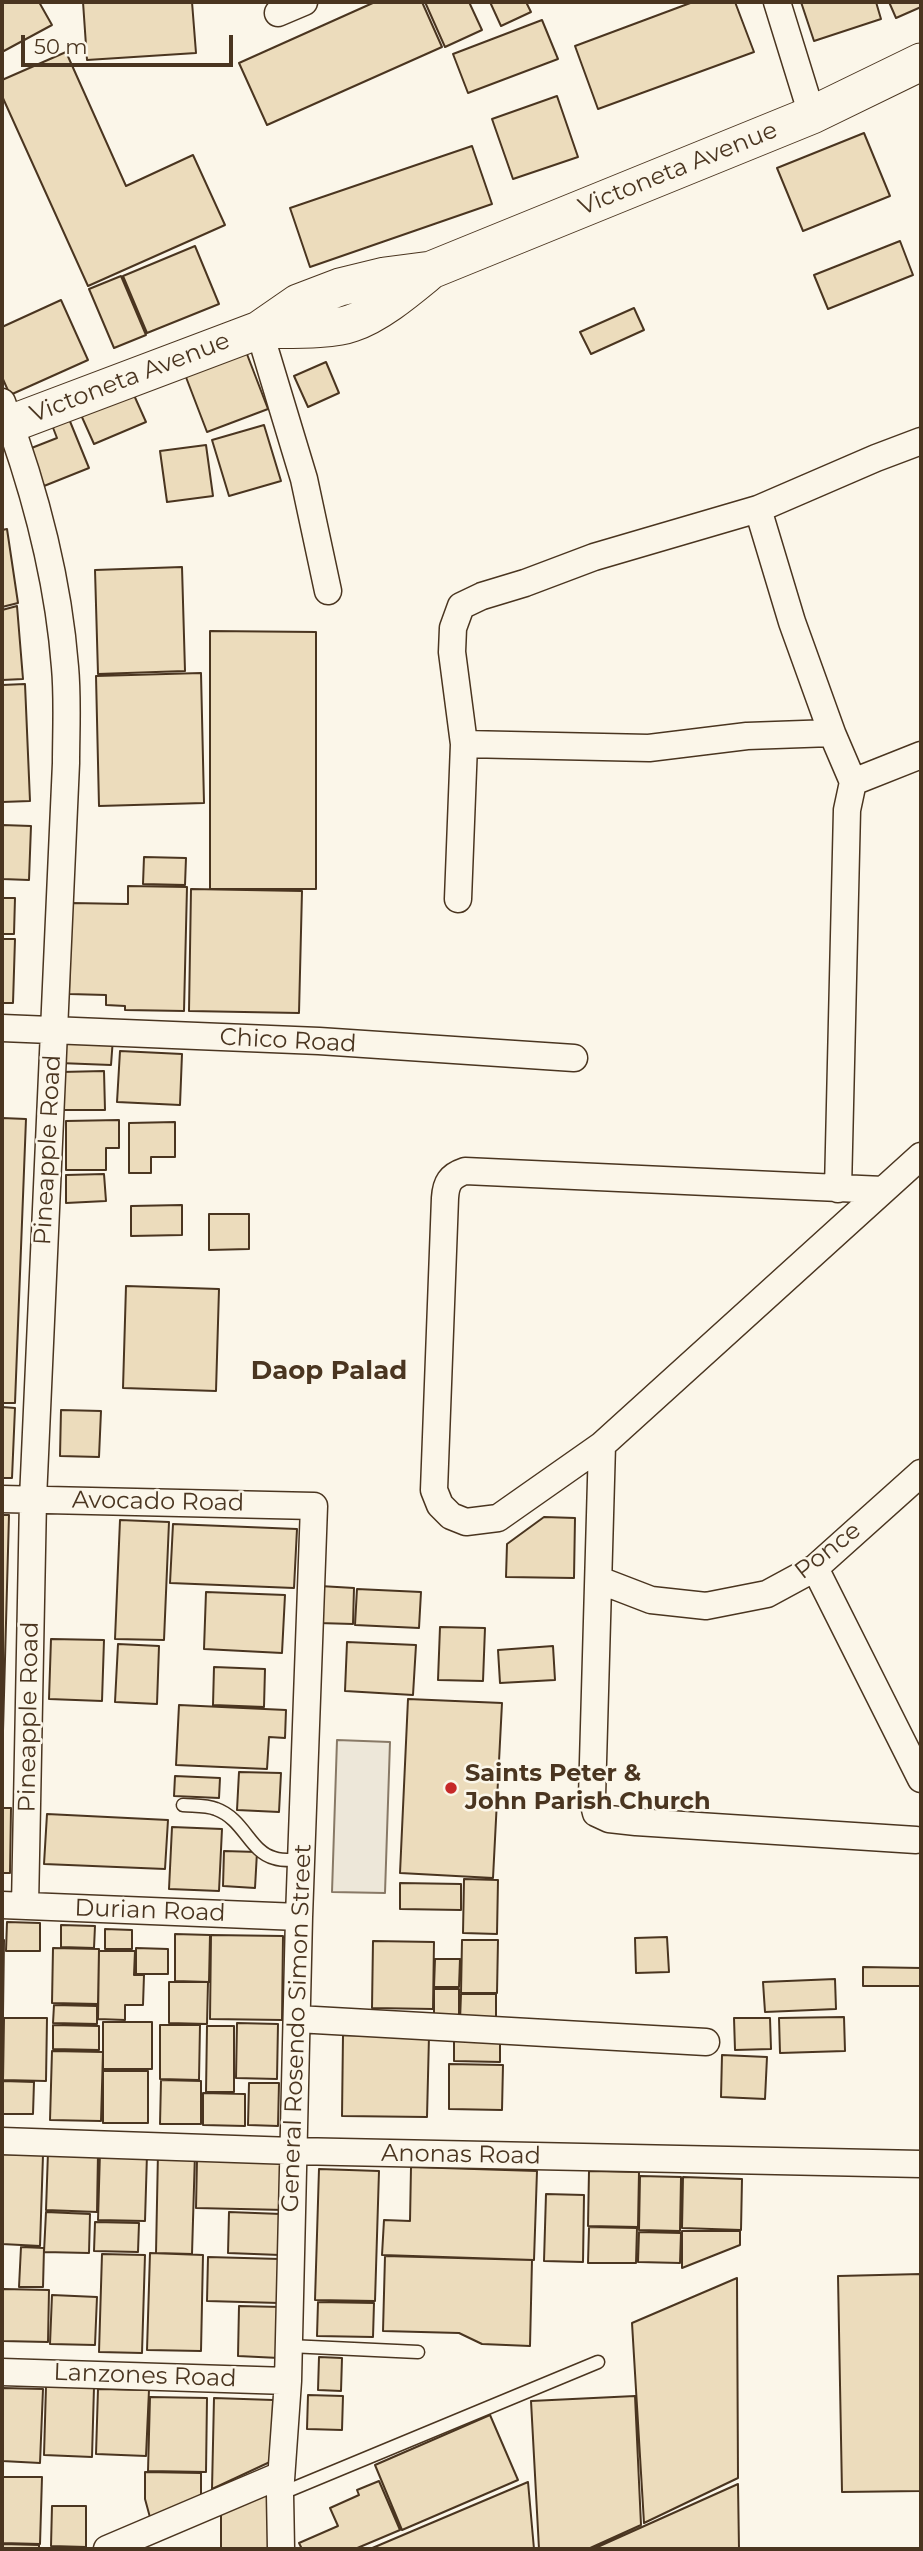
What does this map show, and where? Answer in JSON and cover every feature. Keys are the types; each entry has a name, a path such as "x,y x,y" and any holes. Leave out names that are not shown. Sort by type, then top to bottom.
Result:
{"main road":[{"name":"Victoneta Avenue","path":"5,418 259,330 298,303 340,287 385,276 431,270 812,114 921,62"}],"street":[{"path":"278,13 304,2"},
{"path":"777,2 812,114"},
{"path":"259,330 304,480 328,591"},
{"name":"Pineapple Road","path":"5,418 29,476 44,534 55,585 65,668 65,764 54,1031 13,1905"},
{"path":"458,899 464,744 452,652 453,628 461,606 482,596 594,557 758,509 876,458 921,442"},
{"path":"758,509 792,622 832,733 853,782 847,810 838,1189"},
{"path":"464,744 649,748 747,736 832,733"},
{"path":"853,782 921,755"},
{"name":"Chico Road","path":"2,1028 319,1041 574,1058"},
{"path":"883,1190 465,1171 453,1175 445,1186 444,1198 435,1490 440,1505 451,1516 466,1522 498,1518 602,1445 921,1156"},
{"path":"602,1445 592,1797 598,1815 636,1822 920,1840"},
{"name":"Ponce","path":"599,1580 652,1600 706,1606 767,1594 815,1568 921,1473"},
{"name":"Avocado Road","path":"2,1499 314,1506"},
{"name":"General Rosendo Simon Street","path":"281,2549 280,2484 286,2435 288,2381 299,1917 314,1506"},
{"path":"815,1568 921,1779"},
{"name":"Durian Road","path":"13,1905 299,1917"},
{"path":"297,2019 706,2042"},
{"name":"Anonas Road","path":"2,2141 293,2151 921,2164"},
{"name":"Lanzones Road","path":"2,2372 288,2381"},
{"path":"107,2549 280,2484"}],"lane":[{"path":"183,1805 214,1808 229,1816 245,1830 254,1845 272,1858 301,1860"},
{"path":"289,2346 418,2352"},
{"path":"280,2484 598,2362"}],"shaded area":[{"path":"337,1740 390,1742 385,1893 332,1892"}],"building":[{"path":"2,2 39,2 52,25 2,52"},
{"path":"83,2 192,2 196,53 87,60"},
{"path":"375,2 422,2 442,47 267,125 239,63"},
{"path":"425,2 469,2 482,30 445,47"},
{"path":"490,2 526,2 531,12 501,26"},
{"path":"693,2 735,2 754,52 598,109 575,46"},
{"path":"801,2 876,2 881,19 814,41"},
{"path":"889,2 921,2 921,7 896,18"},
{"path":"542,20 558,59 468,93 453,54"},
{"path":"66,52 126,186 193,155 225,225 88,286 2,96 2,80"},
{"path":"557,96 578,157 513,179 492,119"},
{"path":"864,133 890,196 803,231 777,168"},
{"path":"472,146 492,204 310,267 290,208"},
{"path":"900,241 913,275 828,309 814,275"},
{"path":"195,246 219,304 147,333 123,276"},
{"path":"121,276 146,335 114,348 89,289"},
{"path":"61,300 88,360 10,395 2,377 2,327"},
{"path":"634,308 644,330 591,354 580,332"},
{"path":"245,349 268,409 207,432 184,372"},
{"path":"326,362 339,393 308,407 294,376"},
{"path":"129,384 146,422 94,444 77,406"},
{"path":"67,414 89,468 44,486 29,449 57,438 50,420"},
{"path":"264,425 281,481 229,496 212,440"},
{"path":"206,445 213,496 167,502 160,451"},
{"path":"7,529 18,603 2,607 2,530"},
{"path":"182,567 185,671 98,674 95,570"},
{"path":"17,606 23,679 2,680 2,610"},
{"path":"210,631 316,632 316,889 210,889"},
{"path":"201,673 204,803 99,806 96,676"},
{"path":"25,684 30,801 2,802 2,685"},
{"path":"2,825 31,826 29,880 2,879"},
{"path":"144,857 186,858 185,885 143,884"},
{"path":"128,886 187,887 184,1011 125,1010 125,1006 106,1005 106,995 69,994 71,903 128,904"},
{"path":"191,889 302,891 299,1013 189,1011"},
{"path":"2,898 15,898 14,934 2,934"},
{"path":"2,939 15,939 13,1003 2,1003"},
{"path":"60,1036 113,1038 111,1065 59,1063"},
{"path":"120,1051 182,1054 180,1105 117,1102"},
{"path":"104,1071 105,1110 62,1110 61,1072"},
{"path":"2,1118 26,1119 15,1403 2,1403"},
{"path":"119,1120 119,1148 106,1148 106,1170 66,1170 66,1121"},
{"path":"175,1122 175,1157 151,1157 151,1173 129,1173 129,1123"},
{"path":"104,1174 106,1201 66,1203 66,1175"},
{"path":"182,1205 182,1235 131,1236 131,1206"},
{"path":"209,1214 249,1214 249,1249 209,1250"},
{"path":"126,1286 219,1289 216,1391 123,1388"},
{"path":"2,1407 15,1408 12,1478 2,1478"},
{"path":"61,1410 101,1411 99,1457 60,1456"},
{"path":"2,1515 9,1515 3,1731 2,1731"},
{"path":"544,1517 575,1518 574,1578 506,1577 507,1544"},
{"path":"120,1520 169,1522 164,1640 115,1639"},
{"path":"173,1524 297,1529 294,1588 170,1583"},
{"path":"320,1586 354,1588 353,1624 318,1623"},
{"path":"357,1589 421,1592 419,1628 355,1625"},
{"path":"206,1592 285,1595 282,1653 204,1649"},
{"path":"440,1627 485,1628 483,1681 438,1680"},
{"path":"51,1639 104,1640 102,1701 49,1699"},
{"path":"347,1642 416,1645 413,1695 345,1691"},
{"path":"118,1644 159,1646 157,1704 115,1702"},
{"path":"553,1646 555,1680 500,1683 498,1650"},
{"path":"214,1667 265,1669 264,1707 213,1705"},
{"name":"Saints Peter & John Parish Church","path":"408,1699 502,1703 493,1878 400,1873"},
{"path":"179,1705 286,1710 285,1738 269,1737 267,1769 176,1765"},
{"path":"239,1772 281,1773 279,1812 237,1810"},
{"path":"175,1776 220,1778 219,1798 174,1796"},
{"path":"2,1808 11,1808 10,1873 2,1873"},
{"path":"47,1814 168,1820 165,1869 44,1864"},
{"path":"172,1827 222,1829 219,1891 169,1889"},
{"path":"224,1851 257,1852 255,1888 223,1886"},
{"path":"464,1879 498,1880 497,1934 463,1933"},
{"path":"400,1883 461,1884 461,1910 400,1909"},
{"path":"7,1922 40,1923 40,1951 6,1951"},
{"path":"61,1925 95,1926 94,1948 61,1947"},
{"path":"105,1929 132,1930 132,1949 105,1949"},
{"path":"175,1934 210,1935 209,1982 175,1981"},
{"path":"211,1935 283,1936 282,2020 210,2019"},
{"path":"667,1937 669,1972 636,1973 635,1938"},
{"path":"4,1940 3,2014 2,2014"},
{"path":"462,1940 498,1940 497,1993 461,1993"},
{"path":"373,1941 434,1942 433,2009 372,2008"},
{"path":"53,1948 99,1949 98,2004 52,2003"},
{"path":"136,1948 168,1949 168,1974 136,1974"},
{"path":"99,1951 135,1951 134,1975 144,1975 143,2005 125,2005 125,2020 98,2019"},
{"path":"435,1959 460,1959 459,1987 434,1987"},
{"path":"863,1967 921,1968 921,1986 863,1986"},
{"path":"835,1979 836,2009 765,2012 763,1982"},
{"path":"169,1982 208,1982 207,2024 169,2023"},
{"path":"434,1989 459,1989 459,2022 434,2021"},
{"path":"461,1994 496,1994 496,2021 460,2021"},
{"path":"54,2005 97,2006 97,2024 53,2023"},
{"path":"844,2017 845,2051 780,2053 779,2018"},
{"path":"4,2018 47,2018 46,2081 3,2080"},
{"path":"734,2018 770,2018 771,2049 735,2050"},
{"path":"103,2022 152,2022 152,2069 103,2069"},
{"path":"237,2023 278,2024 277,2079 236,2078"},
{"path":"53,2025 99,2026 99,2050 53,2049"},
{"path":"160,2025 200,2025 199,2080 160,2079"},
{"path":"207,2026 234,2026 234,2092 206,2092"},
{"path":"343,2035 429,2036 427,2117 342,2116"},
{"path":"454,2036 500,2037 500,2062 454,2061"},
{"path":"52,2051 103,2052 101,2121 50,2120"},
{"path":"722,2055 767,2057 765,2099 721,2097"},
{"path":"449,2064 503,2065 502,2110 449,2109"},
{"path":"103,2071 148,2071 148,2123 103,2123"},
{"path":"161,2080 201,2081 201,2124 160,2124"},
{"path":"3,2081 34,2082 33,2114 2,2114"},
{"path":"249,2083 279,2083 278,2126 248,2125"},
{"path":"203,2093 245,2094 245,2126 203,2125"},
{"path":"48,2152 98,2153 97,2212 46,2210"},
{"path":"100,2152 147,2154 145,2221 98,2220"},
{"path":"158,2152 195,2153 192,2254 156,2253"},
{"path":"2,2154 43,2155 40,2246 2,2244"},
{"path":"197,2160 287,2163 285,2210 196,2208"},
{"path":"411,2167 537,2171 534,2260 382,2255 384,2220 410,2221"},
{"path":"319,2169 379,2171 375,2301 315,2300"},
{"path":"589,2171 639,2172 638,2227 588,2226"},
{"path":"640,2176 681,2177 680,2231 639,2230"},
{"path":"683,2177 742,2179 741,2230 682,2228"},
{"path":"546,2194 584,2195 583,2262 544,2261"},
{"path":"46,2212 90,2214 89,2253 44,2252"},
{"path":"229,2212 281,2214 280,2255 228,2253"},
{"path":"95,2222 139,2223 138,2252 94,2251"},
{"path":"589,2227 637,2228 636,2263 588,2263"},
{"path":"682,2231 740,2231 740,2245 682,2268"},
{"path":"639,2232 681,2233 680,2263 638,2262"},
{"path":"21,2247 44,2248 43,2287 19,2287"},
{"path":"150,2253 203,2255 201,2351 147,2350"},
{"path":"102,2254 145,2255 142,2353 99,2352"},
{"path":"385,2256 532,2260 530,2346 482,2344 459,2333 383,2331"},
{"path":"208,2257 280,2259 279,2303 207,2301"},
{"path":"921,2274 921,2491 842,2492 838,2276"},
{"path":"737,2278 738,2478 644,2523 632,2323"},
{"path":"3,2289 49,2290 48,2342 2,2341"},
{"path":"52,2295 97,2297 95,2345 50,2344"},
{"path":"318,2302 374,2303 373,2337 317,2336"},
{"path":"239,2306 281,2307 279,2358 238,2356"},
{"path":"319,2357 342,2358 341,2391 318,2390"},
{"path":"46,2386 94,2387 92,2457 44,2455"},
{"path":"3,2388 43,2389 40,2463 2,2461"},
{"path":"98,2389 149,2390 146,2456 96,2454"},
{"path":"308,2395 343,2396 342,2430 307,2429"},
{"path":"635,2396 641,2525 588,2549 539,2549 531,2401"},
{"path":"150,2397 207,2398 206,2472 148,2471"},
{"path":"214,2398 273,2400 272,2461 212,2489"},
{"path":"490,2415 518,2480 402,2530 375,2465"},
{"path":"145,2472 201,2473 201,2500 151,2521 145,2499"},
{"path":"2,2477 42,2477 40,2544 2,2543"},
{"path":"379,2481 400,2530 355,2549 302,2549 299,2543 338,2526 330,2508 359,2495 357,2490"},
{"path":"528,2482 534,2549 370,2549"},
{"path":"738,2484 739,2549 593,2549"},
{"path":"268,2491 268,2549 221,2549 221,2508"},
{"path":"52,2506 86,2506 86,2547 51,2546"},
{"path":"2,2544 39,2545 39,2549 2,2549"}],"place":[{"name":"Saints Peter & John Parish Church","path":"451,1788"}],"district":[{"name":"Daop Palad","path":"329,1371"}]}
